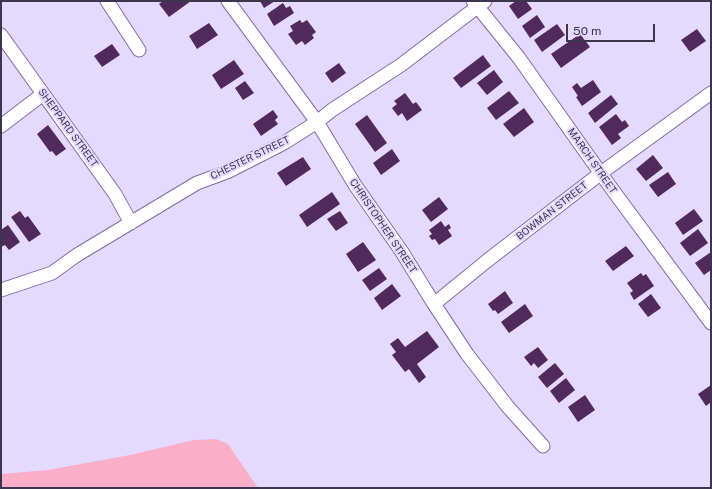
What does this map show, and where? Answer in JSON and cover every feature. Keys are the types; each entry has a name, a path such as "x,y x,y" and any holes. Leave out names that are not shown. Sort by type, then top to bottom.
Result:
{"street":[{"path":"107,1 139,50"},
{"name":"CHRISTOPHER STREET","path":"228,1 317,122 341,163 402,252 434,304 487,380 508,407 543,446"},
{"name":"CHESTER STREET","path":"1,290 52,273 76,255 197,183 227,172 284,143 401,65 478,3"},
{"name":"MARCH STREET","path":"478,3 519,58 600,173 711,323"},
{"name":"SHEPPARD STREET","path":"1,35 115,194 131,223"},
{"name":"BOWMAN STREET","path":"434,304 600,173 711,93"},
{"path":"1,126 44,94"}],"shaded area":[{"path":"216,439 228,444 258,488 1,488 1,474 48,470 130,455 194,440"}],"building":[{"path":"163,1 191,1 169,17 159,4"},
{"path":"260,1 275,1 264,8"},
{"path":"516,1 526,1 532,9 518,19 509,6"},
{"path":"283,3 286,8 290,6 294,13 274,26 267,14"},
{"path":"537,15 545,27 530,38 522,26"},
{"path":"300,20 302,23 307,20 316,32 312,35 314,38 305,45 302,41 296,45 288,34 293,31 290,26"},
{"path":"209,23 218,35 197,49 189,36"},
{"path":"557,24 565,35 542,52 534,40"},
{"path":"697,29 706,41 690,52 681,40"},
{"path":"580,34 590,47 561,68 551,54"},
{"path":"112,44 120,55 102,67 94,56"},
{"path":"483,55 491,66 461,88 453,78"},
{"path":"234,60 244,74 221,89 212,75"},
{"path":"339,63 346,73 332,83 325,73"},
{"path":"494,70 503,82 487,95 477,83"},
{"path":"593,80 601,92 582,106 572,87 577,83 581,88"},
{"path":"245,81 254,93 243,100 235,88"},
{"path":"509,91 519,103 496,120 487,108"},
{"path":"405,93 413,104 416,102 422,110 407,121 402,113 398,116 392,108 397,104 394,101"},
{"path":"611,95 618,104 595,123 588,113"},
{"path":"524,108 534,122 514,137 503,124"},
{"path":"273,110 278,117 275,120 278,124 261,136 253,124"},
{"path":"616,114 622,122 625,120 629,126 618,134 621,138 612,145 599,127"},
{"path":"367,115 387,143 375,152 355,124"},
{"path":"48,125 66,149 56,156 52,151 50,152 37,134"},
{"path":"392,149 400,161 381,175 373,163"},
{"path":"653,155 663,168 646,181 636,169"},
{"path":"303,157 311,169 286,186 277,173"},
{"path":"668,172 676,184 658,197 649,185"},
{"path":"332,192 340,204 307,227 299,215"},
{"path":"439,197 448,209 431,222 422,210"},
{"path":"694,209 703,221 683,235 675,223"},
{"path":"20,211 25,218 28,216 41,234 29,242 11,217"},
{"path":"340,211 348,223 336,231 327,219"},
{"path":"441,221 445,227 449,224 451,228 448,230 452,236 439,245 435,239 432,240 429,236 432,234 429,230"},
{"path":"8,225 20,242 9,250 5,245 1,247 1,230"},
{"path":"698,229 708,243 690,256 680,243"},
{"path":"363,242 376,260 358,272 346,254"},
{"path":"626,246 634,256 613,271 605,261"},
{"path":"711,252 711,270 704,275 695,263"},
{"path":"379,268 387,279 370,291 362,280"},
{"path":"641,273 643,276 646,274 654,286 634,300 630,293 633,291 627,283"},
{"path":"392,284 401,296 382,310 374,298"},
{"path":"505,291 513,303 498,314 495,310 493,311 488,304"},
{"path":"651,294 661,308 648,317 638,304"},
{"path":"525,304 533,316 509,333 501,322"},
{"path":"427,331 439,347 417,364 426,377 419,383 409,369 405,372 392,355 396,352 390,344 398,338 405,347"},
{"path":"538,347 548,360 538,368 534,363 531,366 524,357"},
{"path":"555,363 564,374 547,388 538,377"},
{"path":"566,378 575,390 559,403 550,391"},
{"path":"711,385 711,402 706,406 698,394"},
{"path":"585,395 595,410 578,422 568,407"}]}
